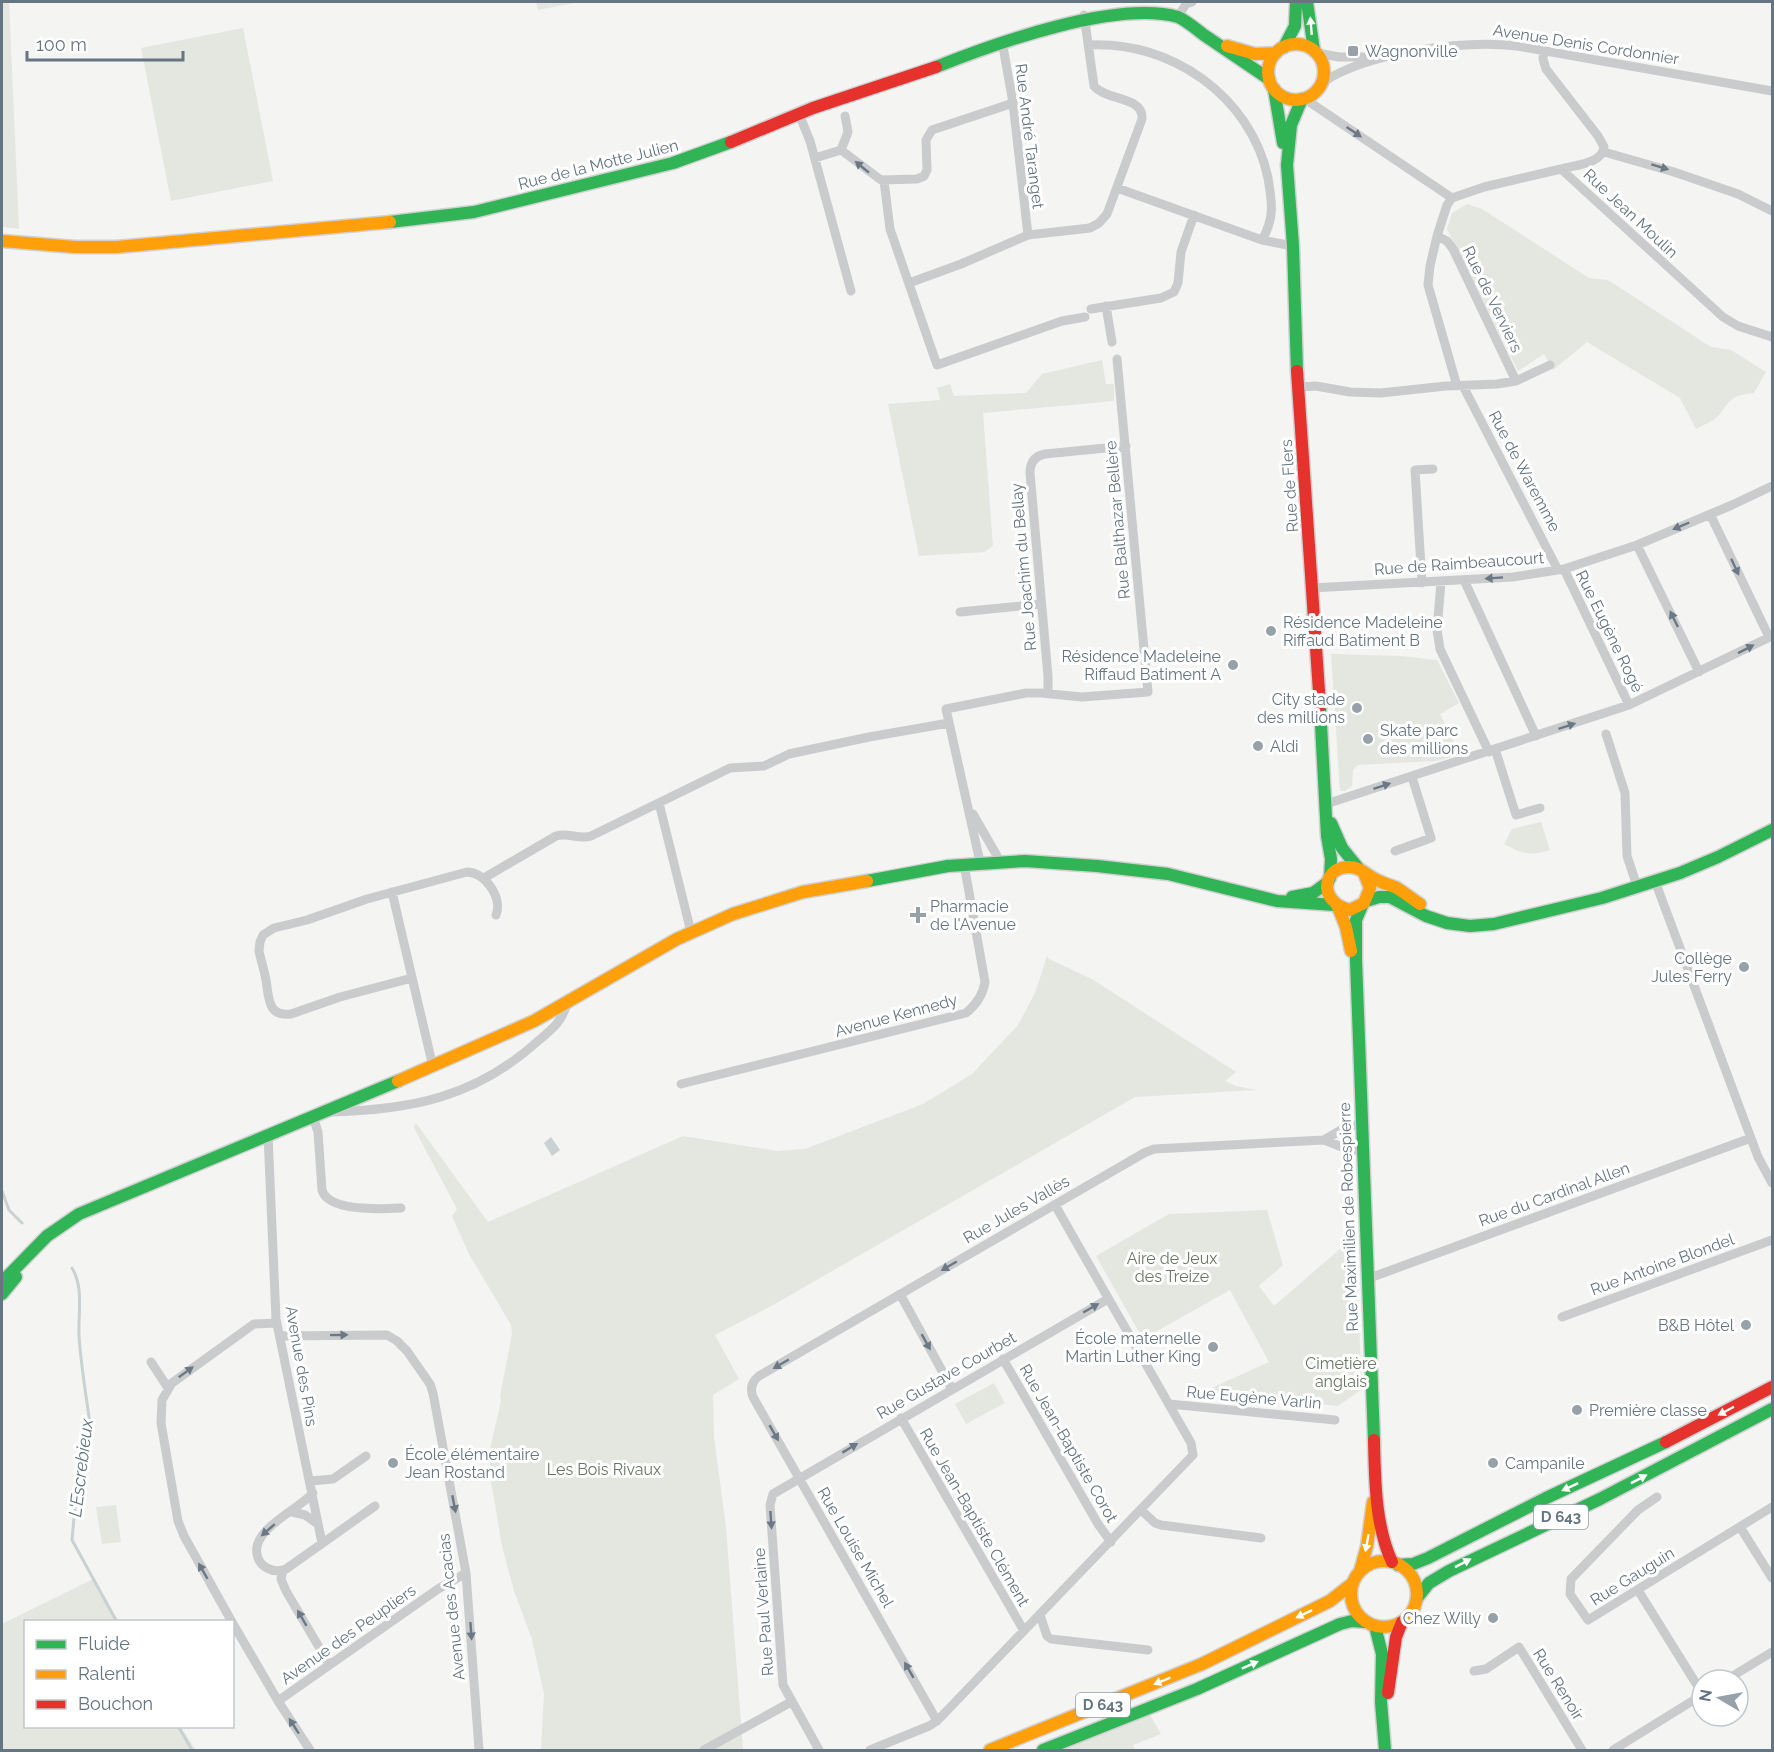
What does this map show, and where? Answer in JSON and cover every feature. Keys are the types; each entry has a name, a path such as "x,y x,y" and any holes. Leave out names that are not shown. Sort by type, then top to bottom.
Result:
{"main road":[{"path":"1296,2 1295,27 1270,63 1271,83 1284,98 1295,100 1304,99 1316,93 1322,83 1324,67 1315,52 1307,2"},
{"name":"Rue de la Motte Julien","path":"2,241 86,248 117,247 466,213 672,163 714,149 799,114 919,73 1048,24 1084,15 1143,8 1178,17 1214,40 1271,83"},
{"name":"Rue de la Motte Julien","path":"1214,40 1246,52 1260,54 1280,50"},
{"path":"1280,50 1299,44 1315,52"},
{"name":"Rue de Flers","path":"1271,83 1278,102 1287,165 1293,246 1295,344 1327,836 1331,862 1329,880"},
{"name":"Rue de Flers","path":"1287,165 1289,132 1295,114 1304,99"},
{"name":"Rue de Flers","path":"1326,804 1335,835 1346,855 1361,871"},
{"path":"2,1282 31,1250 79,1214 433,1067 510,1032 691,932 756,905 803,892 980,862 1071,863 1176,876 1286,902 1336,906 1350,910 1379,897 1393,898 1440,921 1462,926 1479,926 1575,905 1655,881 1700,866 1773,830"},
{"path":"1252,894 1276,897 1302,896 1316,892 1341,868 1350,867 1396,888 1434,911 1467,920 1502,915 1602,891 1637,886"},
{"path":"1361,871 1370,887 1364,903"},
{"path":"1329,880 1328,895 1336,906"},
{"name":"Rue Maximilien de Robespierre","path":"1364,903 1356,920 1357,997 1375,1471 1383,1542 1395,1563"},
{"name":"Rue Maximilien de Robespierre","path":"1336,906 1348,936 1357,997"},
{"path":"2,1294 44,1240"},
{"name":"D 643","path":"1395,1563 1413,1564 1428,1558 1773,1387"},
{"name":"D 643","path":"1417,1598 1429,1583 1449,1571 1600,1499 1773,1409"},
{"name":"Rue Maximilien de Robespierre","path":"1360,1571 1370,1527 1375,1471"},
{"path":"1384,1730 1396,1637 1402,1622 1412,1612 1417,1598 1414,1580 1407,1571 1395,1563 1375,1563 1360,1571 1353,1583 1351,1593 1352,1604 1357,1614 1380,1636 1383,1653 1381,1700 1385,1750"},
{"name":"D 643","path":"990,1750 1202,1664 1334,1599 1353,1583"},
{"path":"1370,1624 1389,1627 1402,1622"},
{"name":"D 643","path":"1043,1750 1197,1689 1345,1623 1370,1624"}],"street":[{"path":"1178,17 1186,4 1192,2"},
{"path":"909,283 961,264 1028,235 1095,226 1107,214 1142,119 1142,111 1137,105 1096,89 1093,82 1084,15"},
{"name":"Rue André Taranget","path":"1002,41 1013,103 1028,235"},
{"name":"Avenue Denis Cordonnier","path":"1315,52 1339,57 1395,55 1476,43 1506,44 1773,91"},
{"path":"1088,45 1127,47 1169,59 1193,72 1230,104 1252,137 1267,176 1271,220 1262,240"},
{"path":"1544,51 1543,59 1546,69 1603,143 1604,152"},
{"name":"Avenue Denis Cordonnier","path":"1322,83 1343,70 1395,55"},
{"path":"1304,99 1452,198"},
{"path":"841,150 875,177 884,181 917,179 924,176 927,170 926,140 932,130 1013,103"},
{"path":"799,114 815,158 851,291"},
{"path":"841,150 848,132 845,116"},
{"path":"815,158 841,150"},
{"path":"1561,169 1595,160 1604,152"},
{"path":"1604,152 1674,171 1738,194 1773,211"},
{"name":"Rue Jean Moulin","path":"1452,198 1561,169 1723,317 1738,326 1773,337"},
{"path":"884,181 889,224 937,365 1106,306 1161,298 1174,292 1178,283 1181,252 1194,215"},
{"path":"1117,188 1262,240 1293,246"},
{"name":"Rue de Waremme","path":"1452,198 1447,205 1437,236 1428,285 1460,386 1561,570"},
{"name":"Rue de Verviers","path":"1437,236 1447,241 1453,249 1516,381"},
{"path":"1106,306 1112,342"},
{"name":"Rue Balthazar Bellère","path":"1048,693 1082,698 1148,692 1117,359"},
{"path":"1299,387 1316,386 1342,391 1381,393 1497,384 1516,381 1550,365"},
{"name":"Rue Joachim du Bellay","path":"1048,693 1031,464 1037,457 1046,454 1125,446"},
{"path":"1422,583 1415,470 1433,469"},
{"name":"Rue de Raimbeaucourt","path":"1312,588 1441,582 1523,576 1561,570 1637,545 1773,486"},
{"path":"1326,804 1629,705 1771,636 1710,514"},
{"path":"1637,545 1699,672"},
{"name":"Rue Eugène Rogé","path":"1561,570 1629,705"},
{"path":"1464,580 1536,736"},
{"path":"1441,582 1437,630 1440,649 1492,750 1516,815 1539,808"},
{"path":"960,612 1041,604"},
{"path":"980,862 946,709 1013,695 1048,693"},
{"path":"484,878 556,836 564,834 587,838 730,768 764,766 784,755 949,723"},
{"path":"1606,735 1625,793 1628,856 1637,886"},
{"path":"1395,851 1431,838 1412,777"},
{"path":"660,803 691,932"},
{"path":"968,806 1000,861"},
{"name":"Avenue Kennedy","path":"681,1084 966,1013 981,995 985,982 964,864"},
{"path":"412,978 340,997 288,1014 275,1011 268,1002 259,946 266,932 274,928 467,872 484,878 498,902 499,908 496,915"},
{"path":"1655,881 1750,1138 1761,1166 1773,1183"},
{"path":"392,892 433,1067"},
{"path":"325,1112 354,1111 426,1101 473,1086 511,1064 555,1026 566,1011 567,1002"},
{"path":"313,1117 318,1132 324,1197 340,1204 376,1209 402,1208"},
{"name":"Rue Jules Vallès","path":"1324,1140 1348,1126 1361,1124"},
{"name":"Avenue des Pins","path":"268,1135 277,1323 318,1524"},
{"name":"Rue du Cardinal Allen","path":"1367,1279 1750,1138"},
{"name":"Rue Jules Vallès","path":"751,1387 753,1381 759,1376 1139,1155 1154,1149 1324,1140 1347,1149 1362,1151"},
{"name":"Rue Eugène Varlin","path":"937,1720 1193,1455 1191,1443 1055,1205"},
{"name":"Rue Antoine Blondel","path":"1562,1317 1773,1240"},
{"path":"900,1294 952,1389"},
{"name":"Rue Gustave Courbet","path":"800,1478 1108,1299"},
{"path":"231,1620 184,1536 175,1513 160,1417 162,1400 168,1388 179,1377 254,1324 277,1323"},
{"name":"Avenue des Acacias","path":"280,1336 383,1335 397,1341 407,1351 430,1384 466,1573 479,1750"},
{"name":"Rue Jean-Baptiste Corot","path":"1003,1359 1098,1524 1111,1542"},
{"path":"151,1362 168,1388"},
{"name":"Rue Louise Michel","path":"751,1387 753,1397 937,1720"},
{"name":"Rue Eugène Varlin","path":"1169,1404 1335,1420"},
{"name":"Rue Jean-Baptiste Clément","path":"901,1418 1024,1631"},
{"path":"310,1481 333,1479 366,1456"},
{"name":"Rue Paul Verlaine","path":"800,1478 775,1491 770,1505 783,1685 819,1750"},
{"path":"313,1493 292,1512 264,1531 256,1544 260,1563 273,1571 283,1570 375,1506"},
{"name":"Rue Gauguin","path":"1657,1497 1638,1510 1574,1575 1569,1587 1570,1593 1588,1620 1773,1507"},
{"path":"1142,1510 1155,1523 1161,1525 1261,1538"},
{"path":"292,1512 305,1515 318,1524 322,1543"},
{"path":"1740,1527 1773,1578"},
{"path":"283,1570 281,1580 286,1591 329,1664"},
{"name":"Avenue des Peupliers","path":"278,1701 329,1664 466,1573"},
{"path":"1638,1590 1690,1674"},
{"path":"1040,1615 1047,1636 1051,1639 1148,1650"},
{"path":"234,1625 310,1750"},
{"name":"Rue Renoir","path":"1474,1671 1486,1669 1519,1647 1582,1750"},
{"path":"1746,1668 1773,1652"},
{"path":"704,1750 791,1702"},
{"path":"1613,1750 1690,1702"},
{"path":"870,1750 929,1726 937,1720"}],"green space":[{"path":"2,2 9,2 19,229 2,227"},
{"path":"536,2 579,2 538,10"},
{"path":"243,28 273,181 171,201 141,48"},
{"path":"1467,204 1482,209 1589,278 1608,280 1711,347 1731,350 1766,372 1754,393 1736,397 1716,418 1696,429 1680,398 1587,342 1553,370 1544,354 1518,371 1447,229 1452,213"},
{"path":"1102,360 1106,384 1114,384 1114,401 983,413 993,546 984,552 919,556 888,404 940,400 937,388 950,384 954,396 1026,393 1042,374"},
{"path":"1331,654 1401,656 1437,660 1459,703 1440,714 1460,755 1436,761 1358,765 1353,770 1352,786 1345,791 1340,791"},
{"path":"1541,822 1550,850 1526,853 1504,844 1512,829"},
{"name":"Les Bois Rivaux","path":"1047,956 1092,979 1236,1072 1225,1081 1256,1090 1135,1097 773,1305 715,1335 739,1379 713,1395 714,1437 726,1527 743,1750 541,1750 544,1694 532,1639 514,1591 502,1546 490,1475 490,1449 501,1401 512,1334 511,1325 469,1254 452,1216 457,1209 414,1128 416,1123 488,1222 683,1136 777,1151 805,1149 923,1104 972,1074 1018,1025 1035,993"},
{"name":"Aire de Jeux des Treize","path":"1267,1210 1283,1265 1259,1286 1274,1306 1355,1236 1362,1389 1338,1406 1223,1395 1220,1399 1192,1397 1269,1362 1230,1290 1143,1339 1096,1256 1169,1214"},
{"path":"994,1383 1005,1403 966,1424 955,1404"},
{"path":"116,1505 121,1542 102,1544 96,1507"},
{"path":"93,1579 117,1620 24,1620 24,1728 182,1728 196,1750 2,1750 2,1624"},
{"path":"1150,1715 1161,1734 1133,1745 1135,1750 1061,1750"}],"shaded area":[{"path":"551,1137 560,1150 552,1156 544,1143"}],"waterway":[{"name":"L'Escrebieux","path":"2,1191 9,1210 22,1223"},
{"name":"L'Escrebieux","path":"72,1268 79,1292 79,1336 90,1424 90,1431 80,1451 72,1540 116,1620"},
{"name":"L'Escrebieux","path":"179,1728 192,1750"}],"traffic: fast":[{"path":"1284,47 1295,26 1296,2"},
{"path":"1307,2 1314,50"},
{"path":"936,67 990,47 1056,27 1122,14 1152,13 1178,17 1269,79"},
{"path":"1274,89 1283,143"},
{"path":"1297,371 1293,246 1287,165 1291,125 1302,99"},
{"path":"390,222 474,212 673,163 731,142"},
{"path":"1320,706 1327,836 1331,859 1330,878"},
{"path":"1331,823 1342,848 1359,869"},
{"path":"1366,901 1379,897 1390,897 1426,916 1447,923 1470,926 1494,924 1602,898 1680,873 1772,830"},
{"path":"867,881 948,866 1025,861 1168,874 1277,901 1335,905"},
{"path":"1292,897 1313,893 1328,882"},
{"path":"1362,906 1356,920 1356,960 1374,1440"},
{"path":"2,1282 47,1236 79,1214 398,1081"},
{"path":"2,1294 16,1277"},
{"path":"1417,1598 1429,1583 1449,1571 1600,1499 1772,1409"},
{"path":"1398,1565 1413,1564 1428,1558 1546,1498 1666,1442"},
{"path":"1043,1750 1197,1689 1340,1624 1352,1621 1365,1622"},
{"path":"1375,1626 1382,1654 1381,1702 1385,1750"}],"traffic: slow":[{"path":"1296,44 1307,46 1316,52 1322,61 1324,72 1322,83 1316,92 1307,98 1296,100 1285,98 1276,92 1270,83 1268,72 1270,61 1276,52 1285,46 1296,44"},
{"path":"1227,46 1255,54 1276,53"},
{"path":"2,241 75,247 117,247 390,222"},
{"path":"1364,873 1370,888 1364,903 1350,910 1339,906 1332,900 1328,893 1329,878 1341,868 1350,867 1357,868 1397,888 1420,904"},
{"path":"398,1081 534,1021 677,939 733,914 803,892 867,881"},
{"path":"1338,907 1346,927 1351,951"},
{"path":"1360,1571 1367,1546 1373,1502"},
{"path":"1378,1561 1390,1561 1402,1566 1412,1576 1417,1594 1415,1607 1402,1622 1390,1627 1378,1627 1366,1622 1356,1612 1351,1600 1351,1588 1356,1576 1366,1566 1378,1561"},
{"path":"990,1750 1202,1664 1330,1601 1353,1583"}],"traffic: jam":[{"path":"731,142 813,108 936,67"},
{"path":"1297,371 1320,706"},
{"path":"1666,1442 1772,1387"},
{"path":"1374,1440 1379,1518 1392,1562"},
{"path":"1388,1693 1396,1637 1402,1622"}],"place":[{"name":"Wagnonville","path":"1353,51"},
{"name":"Résidence Madeleine Riffaud Batiment B","path":"1271,631"},
{"name":"Résidence Madeleine Riffaud Batiment A","path":"1233,665"},
{"name":"City stade des millions","path":"1357,708"},
{"name":"Skate parc des millions","path":"1368,739"},
{"name":"Aldi","path":"1258,746"},
{"name":"Pharmacie de l'Avenue","path":"918,915"},
{"name":"Collège Jules Ferry","path":"1744,967"},
{"name":"B&B Hôtel","path":"1746,1325"},
{"name":"École maternelle Martin Luther King","path":"1213,1347"},
{"name":"Première classe","path":"1577,1410"},
{"name":"École élémentaire Jean Rostand","path":"393,1463"},
{"name":"Campanile","path":"1493,1463"},
{"name":"Chez Willy","path":"1493,1618"}],"park label":[{"name":"Cimetière anglais","path":"1341,1372"}]}
